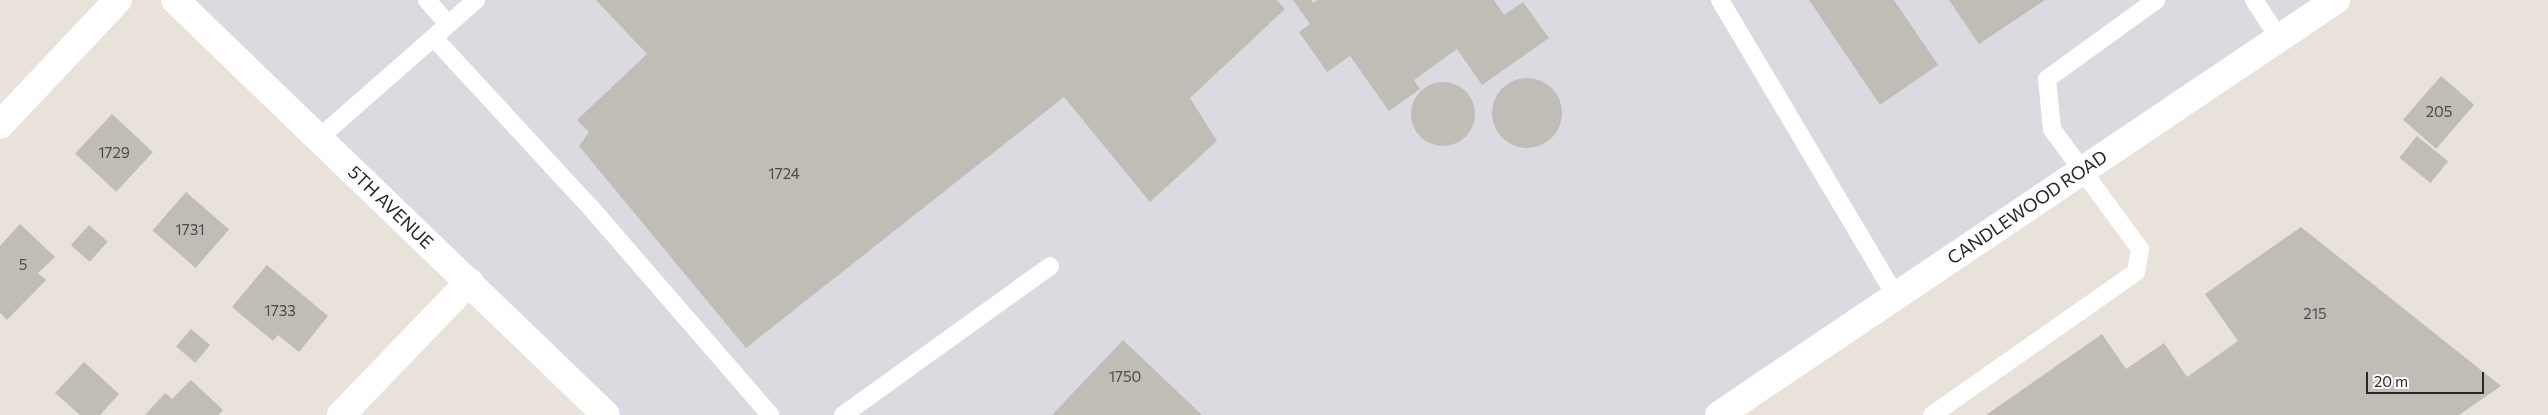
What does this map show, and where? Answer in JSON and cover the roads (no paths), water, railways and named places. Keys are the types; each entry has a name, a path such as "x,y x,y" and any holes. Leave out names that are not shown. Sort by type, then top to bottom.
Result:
{"street":[{"path":"0,125 118,0"},
{"name":"5TH AVENUE","path":"175,0 606,415"},
{"name":"CANDLEWOOD ROAD","path":"1719,415 2336,0"},
{"path":"342,415 469,282"}],"lane":[{"path":"427,0 448,24"},
{"path":"319,138 476,0"},
{"path":"1720,0 1896,296"},
{"path":"1932,415 2136,272 2140,249 2084,170 2052,129 2047,79 2156,0"},
{"path":"2254,0 2280,38"},
{"path":"434,38 592,208 770,415"},
{"path":"843,415 1050,266"}]}
